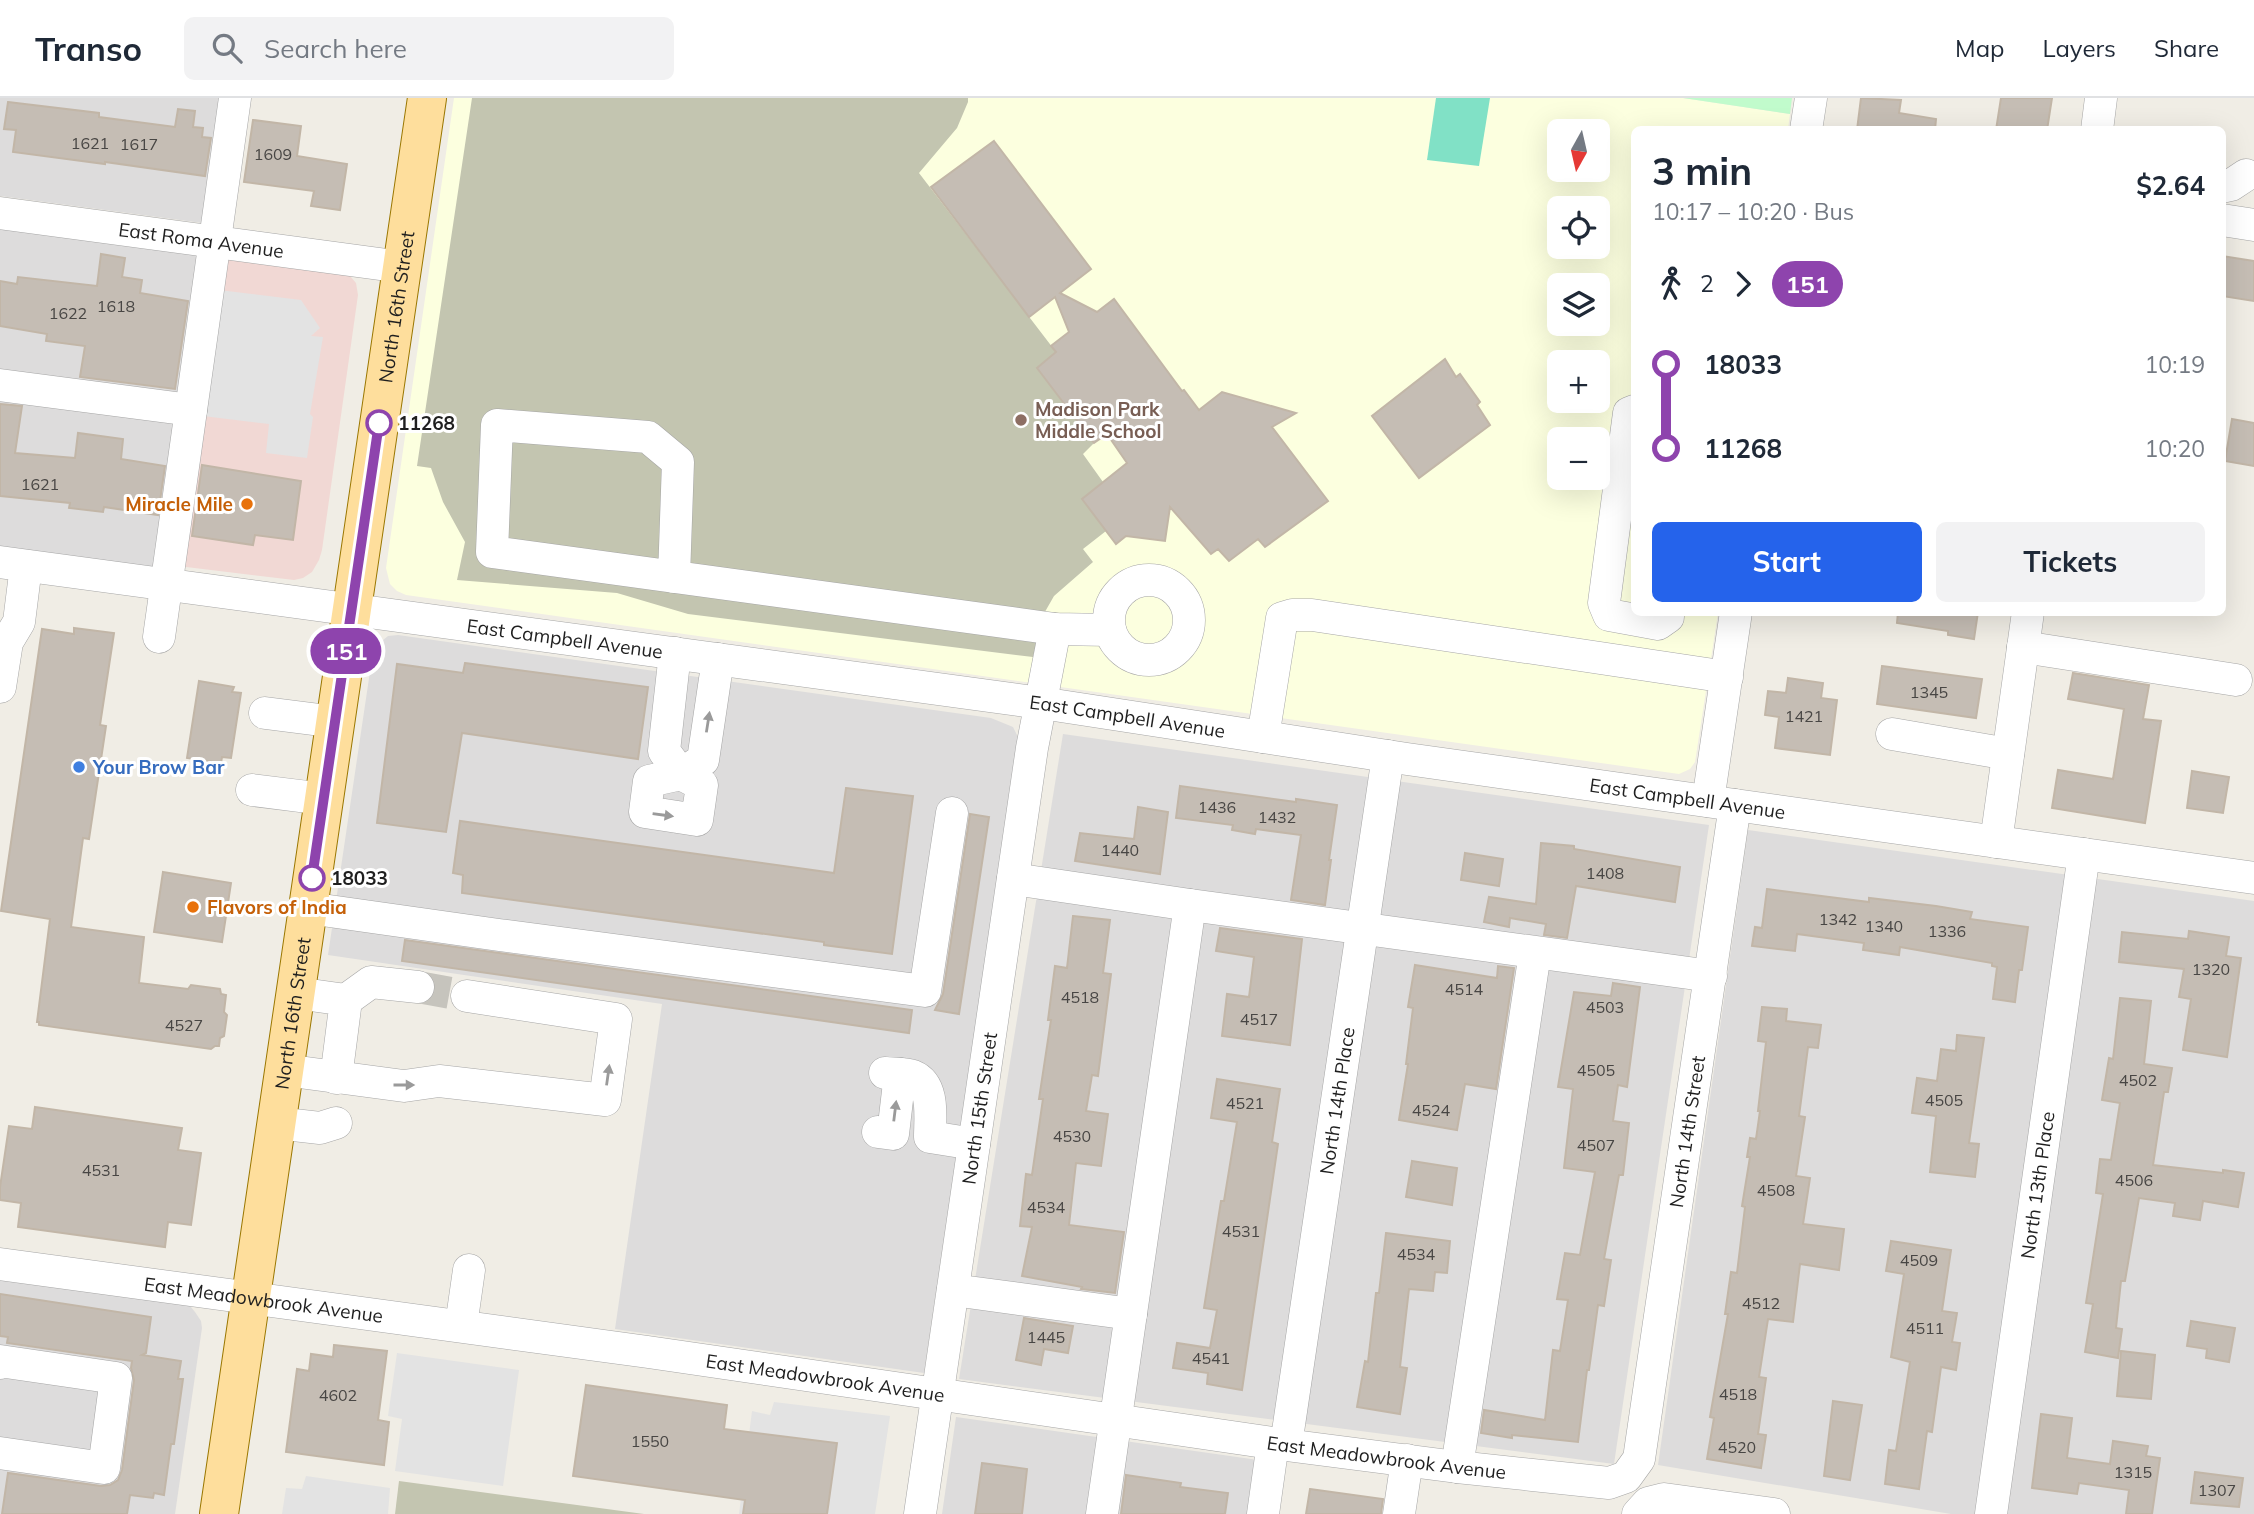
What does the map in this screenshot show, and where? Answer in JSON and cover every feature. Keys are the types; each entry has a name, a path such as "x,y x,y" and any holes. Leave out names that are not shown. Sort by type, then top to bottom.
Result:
{"main road":[{"name":"North 16th Street","path":"219,1514 427,98"}],"street":[{"path":"159,637 235,98"},
{"path":"1808,126 1811,98"},
{"path":"2098,126 2101,98"},
{"name":"East Roma Avenue","path":"0,213 402,267"},
{"path":"2226,221 2254,225"},
{"path":"0,385 191,410"},
{"path":"1631,412 1604,603 1609,615 1658,624 1668,616"},
{"path":"674,577 678,461 648,437 497,425 492,552 674,577 1055,629 1110,630"},
{"path":"0,687 7,642 19,622 12,564"},
{"name":"East Campbell Avenue","path":"12,564 1041,703 1388,756 2254,878"},
{"path":"1262,737 1282,618 1292,615 1312,615 1727,677"},
{"name":"North 14th Street","path":"1639,1459 1711,976 1727,677 1735,616"},
{"path":"1996,842 2027,616"},
{"name":"North 15th Street","path":"920,1514 1013,879 1055,629"},
{"path":"2023,648 2236,680"},
{"path":"675,653 664,751 681,774 703,760 718,659"},
{"path":"265,713 336,722"},
{"path":"1892,734 2008,754"},
{"name":"North 14th Place","path":"1263,1514 1279,1444 1388,756"},
{"path":"252,790 324,799"},
{"path":"308,908 925,991 952,813"},
{"name":"North 13th Place","path":"1991,1514 2084,854"},
{"path":"1013,879 1711,976"},
{"path":"1102,1514 1190,905"},
{"path":"1457,1467 1535,953"},
{"path":"296,993 346,1000 371,982 418,987"},
{"path":"284,1070 404,1086 439,1081 605,1100 615,1019 467,996"},
{"path":"336,1078 346,1000"},
{"path":"878,1132 892,1134 892,1074 914,1076 925,1086 930,1101 930,1137 974,1144"},
{"path":"276,1123 320,1128 336,1123"},
{"name":"East Meadowbrook Avenue","path":"0,1264 461,1326 1279,1444 1457,1467 1609,1483 1626,1477 1639,1459"},
{"path":"461,1326 469,1270"},
{"path":"953,1290 1131,1314"},
{"path":"0,1363 116,1378 104,1468 0,1453"},
{"path":"1399,1514 1407,1461"},
{"path":"1651,1507 1774,1514"}],"shaded area":[{"path":"0,98 229,98 210,224 0,196"},
{"name":"Madison Park Middle School","path":"454,98 1683,98 1790,114 1788,126 1631,126 1631,616 1718,616 1695,762 1690,769 1679,774 406,595 390,584 386,568"},
{"path":"472,98 968,98 957,128 919,173 1056,352 1037,368 1094,443 1083,454 1103,482 1083,499 1106,531 1083,549 1093,562 1054,596 1042,617 1033,657 688,614 617,593 457,580 465,542 443,502 431,468 417,466"},
{"path":"0,213 215,242 167,586 0,562"},
{"path":"219,256 350,276 356,283 358,295 322,550 312,572 303,578 294,580 178,566"},
{"path":"219,290 301,300 320,328 311,336 323,337 310,414 313,417 307,458 266,453 269,424 203,416"},
{"path":"398,635 991,718 1013,727 1018,737 1017,748 924,1373 615,1329 662,1004 328,955 372,658 377,645 388,636"},
{"path":"1063,734 1709,825 1614,1464 959,1379"},
{"path":"1748,830 2254,901 2254,1514 1951,1514 1658,1465"},
{"path":"0,1280 190,1306 195,1312 202,1328 175,1514 0,1514"},
{"path":"397,1353 519,1370 503,1486 395,1471 402,1419 388,1416"},
{"path":"774,1402 890,1416 875,1514 739,1514 752,1411 770,1415"},
{"path":"956,1417 1258,1460 1251,1514 942,1514"},
{"path":"306,1476 390,1488 388,1514 282,1514 286,1488 302,1489"},
{"path":"399,1481 644,1514 395,1514"}],"green space":[{"path":"1436,98 1490,98 1479,166 1427,160"},
{"path":"1683,98 1792,98 1790,114"}],"building":[{"path":"1861,98 1901,100 1899,113 1936,119 1935,126 1858,126"},
{"path":"2001,98 2052,98 2048,126 1997,126"},
{"path":"8,102 99,113 99,117 175,127 178,109 195,111 193,127 203,128 202,137 211,138 205,176 13,152 16,130 4,129"},
{"path":"253,120 301,126 297,156 347,164 340,210 311,206 314,191 244,182"},
{"path":"994,141 1091,269 1060,293 1097,312 1114,299 1199,410 1222,392 1296,413 1272,427 1328,501 1265,547 1258,539 1229,561 1218,549 1211,554 1170,507 1165,541 1126,536 1116,544 1082,499 1127,463 1107,434 1094,443 1037,368 1056,352 1051,346 1069,332 1055,297 1029,317 931,187"},
{"path":"101,254 125,258 122,277 142,280 140,293 188,301 175,389 80,377 85,346 46,341 47,334 0,326 0,281 17,284 18,277 97,286"},
{"path":"2226,257 2254,261 2254,301 2226,297"},
{"path":"1445,359 1456,377 1460,374 1480,402 1477,405 1490,425 1419,478 1372,416"},
{"path":"0,404 22,406 15,453 75,458 78,433 123,439 121,459 165,466 158,515 104,507 103,512 69,508 70,503 0,496"},
{"path":"2232,419 2254,423 2254,466 2226,461"},
{"path":"202,465 301,481 293,540 255,535 253,545 192,536"},
{"path":"1898,616 1977,616 1974,639 1948,635 1948,631 1897,623"},
{"path":"74,628 114,633 100,725 106,726 89,839 83,838 71,927 144,937 139,983 188,989 191,985 220,989 221,994 226,995 224,1036 220,1038 219,1046 211,1049 39,1025 37,1022 50,919 1,911 42,629 74,634"},
{"path":"465,663 648,687 638,759 462,733 446,832 377,823 397,664 463,673"},
{"path":"1882,666 1982,679 1976,718 1877,704"},
{"path":"2073,673 2149,685 2143,719 2161,721 2145,823 2052,808 2058,770 2113,779 2124,709 2068,699"},
{"path":"1788,678 1823,683 1821,698 1837,700 1830,755 1775,748 1779,717 1765,715 1768,691 1786,693"},
{"path":"199,681 234,687 232,692 241,693 231,758 222,757 221,763 187,758"},
{"path":"2192,771 2229,777 2223,813 2187,808"},
{"path":"1180,786 1337,805 1325,905 1291,900 1301,835 1256,829 1255,834 1232,830 1233,825 1176,818"},
{"path":"846,788 913,796 892,954 824,945 824,942 462,893 463,875 453,873 460,821 834,873"},
{"path":"1138,807 1168,812 1160,874 1075,861 1080,833 1134,839"},
{"path":"970,814 989,817 959,1014 935,1010 943,994"},
{"path":"1541,843 1574,846 1574,849 1680,867 1675,902 1576,886 1567,938 1544,935 1546,924 1510,918 1509,927 1484,922 1489,897 1536,904"},
{"path":"1465,853 1503,859 1499,886 1461,880"},
{"name":"Flavors of India","path":"163,872 231,883 222,942 154,932"},
{"path":"1767,889 1869,902 1869,898 1936,906 1972,912 1970,919 2028,927 2015,1002 1993,999 1997,967 1992,966 1992,963 1900,947 1899,955 1863,950 1864,943 1797,934 1795,951 1752,946 1755,927 1762,928"},
{"path":"1073,916 1110,920 1103,973 1111,974 1098,1076 1092,1075 1086,1111 1108,1114 1101,1166 1076,1163 1069,1225 1124,1232 1115,1293 1081,1289 1082,1287 1022,1276 1032,1227 1020,1226 1026,1174 1032,1175 1043,1099 1039,1099 1051,1020 1048,1020 1055,966 1067,968"},
{"path":"1220,928 1302,939 1290,1045 1222,1036 1227,994 1249,997 1254,957 1216,951"},
{"path":"2189,931 2229,937 2226,956 2241,958 2227,1057 2183,1050 2191,999 2179,997 2184,969 2119,962 2122,932 2188,939"},
{"path":"405,940 912,1010 909,1033 402,961"},
{"path":"1415,965 1497,978 1498,966 1514,968 1496,1089 1465,1084 1457,1130 1399,1120 1408,1064 1413,1008 1408,1007"},
{"path":"1613,983 1640,987 1627,1087 1618,1085 1613,1121 1629,1123 1623,1175 1619,1175 1604,1259 1611,1260 1604,1306 1598,1305 1578,1442 1512,1435 1512,1438 1481,1433 1484,1410 1545,1420 1553,1350 1560,1351 1568,1300 1557,1299 1565,1253 1580,1255 1595,1172 1564,1168 1573,1089 1558,1087 1574,992 1611,996"},
{"path":"2120,998 2151,1001 2144,1064 2172,1068 2168,1092 2164,1092 2153,1165 2244,1173 2238,1207 2203,1201 2200,1220 2173,1216 2175,1203 2139,1198 2125,1281 2121,1281 2116,1328 2122,1329 2118,1358 2085,1352 2093,1304 2086,1303 2103,1194 2096,1193 2100,1159 2111,1160 2120,1103 2102,1100 2109,1058 2113,1059"},
{"path":"1762,1007 1787,1009 1786,1021 1821,1025 1818,1048 1808,1047 1799,1116 1805,1117 1796,1176 1810,1178 1803,1224 1844,1229 1839,1270 1800,1264 1793,1322 1768,1319 1759,1377 1766,1378 1758,1434 1766,1435 1761,1468 1707,1459 1714,1418 1710,1417 1728,1314 1725,1314 1731,1272 1737,1273 1745,1207 1742,1206 1750,1157 1747,1157 1750,1138 1756,1139 1760,1111 1766,1042 1758,1041"},
{"path":"1957,1035 1984,1038 1969,1143 1979,1144 1975,1177 1930,1172 1936,1116 1912,1113 1917,1078 1937,1081 1941,1049 1956,1051"},
{"path":"1217,1079 1280,1089 1272,1142 1278,1144 1242,1390 1207,1384 1208,1373 1173,1368 1177,1343 1210,1348 1217,1310 1204,1308 1237,1122 1211,1118"},
{"path":"35,1107 182,1128 178,1150 201,1153 191,1225 168,1222 165,1247 18,1227 21,1203 0,1200 0,1187 9,1126 32,1129"},
{"path":"1412,1161 1457,1168 1452,1205 1406,1197"},
{"path":"1386,1233 1450,1241 1447,1273 1435,1272 1433,1291 1409,1289 1400,1367 1407,1368 1400,1414 1357,1407 1365,1361 1368,1362"},
{"path":"1891,1241 1951,1250 1942,1311 1957,1313 1952,1342 1960,1343 1956,1370 1941,1367 1932,1432 1927,1431 1919,1489 1885,1484 1889,1450 1896,1451 1910,1362 1891,1357 1904,1274 1886,1271"},
{"path":"0,1294 151,1317 146,1353 142,1355 181,1361 178,1379 183,1379 164,1495 154,1493 153,1498 130,1495 127,1514 2,1514 8,1473 101,1486 118,1480 122,1470 134,1380 132,1361 7,1343 8,1337 0,1336"},
{"path":"1024,1318 1073,1326 1068,1353 1044,1349 1041,1365 1016,1360"},
{"path":"2191,1321 2235,1328 2229,1362 2206,1358 2207,1349 2187,1346"},
{"path":"334,1345 387,1351 378,1420 389,1422 384,1465 286,1452 297,1369 309,1371 311,1354 333,1357"},
{"path":"2121,1351 2155,1355 2151,1399 2117,1396"},
{"path":"586,1385 727,1405 724,1429 837,1443 827,1514 743,1514 745,1500 573,1476"},
{"path":"1833,1401 1862,1405 1850,1480 1824,1476"},
{"path":"2041,1414 2072,1418 2067,1458 2110,1464 2113,1441 2148,1446 2146,1456 2160,1458 2152,1514 2126,1514 2129,1490 2079,1483 2077,1494 2032,1488"},
{"path":"982,1463 1027,1469 1022,1514 975,1514"},
{"path":"2195,1472 2243,1478 2239,1507 2191,1503"},
{"path":"1126,1475 1181,1483 1180,1487 1228,1493 1225,1514 1121,1514"},
{"path":"1310,1489 1383,1499 1381,1514 1306,1514"}],"tunnel":[{"path":"418,987 467,996"}],"bus line":[{"name":"151","path":"312,878 379,423"}],"place":[{"name":"Madison Park Middle School","path":"1021,420"},
{"name":"11268","path":"379,423"},
{"name":"Miracle Mile","path":"247,504"},
{"name":"Your Brow Bar","path":"79,767"},
{"name":"18033","path":"312,878"},
{"name":"Flavors of India","path":"193,907"}]}
